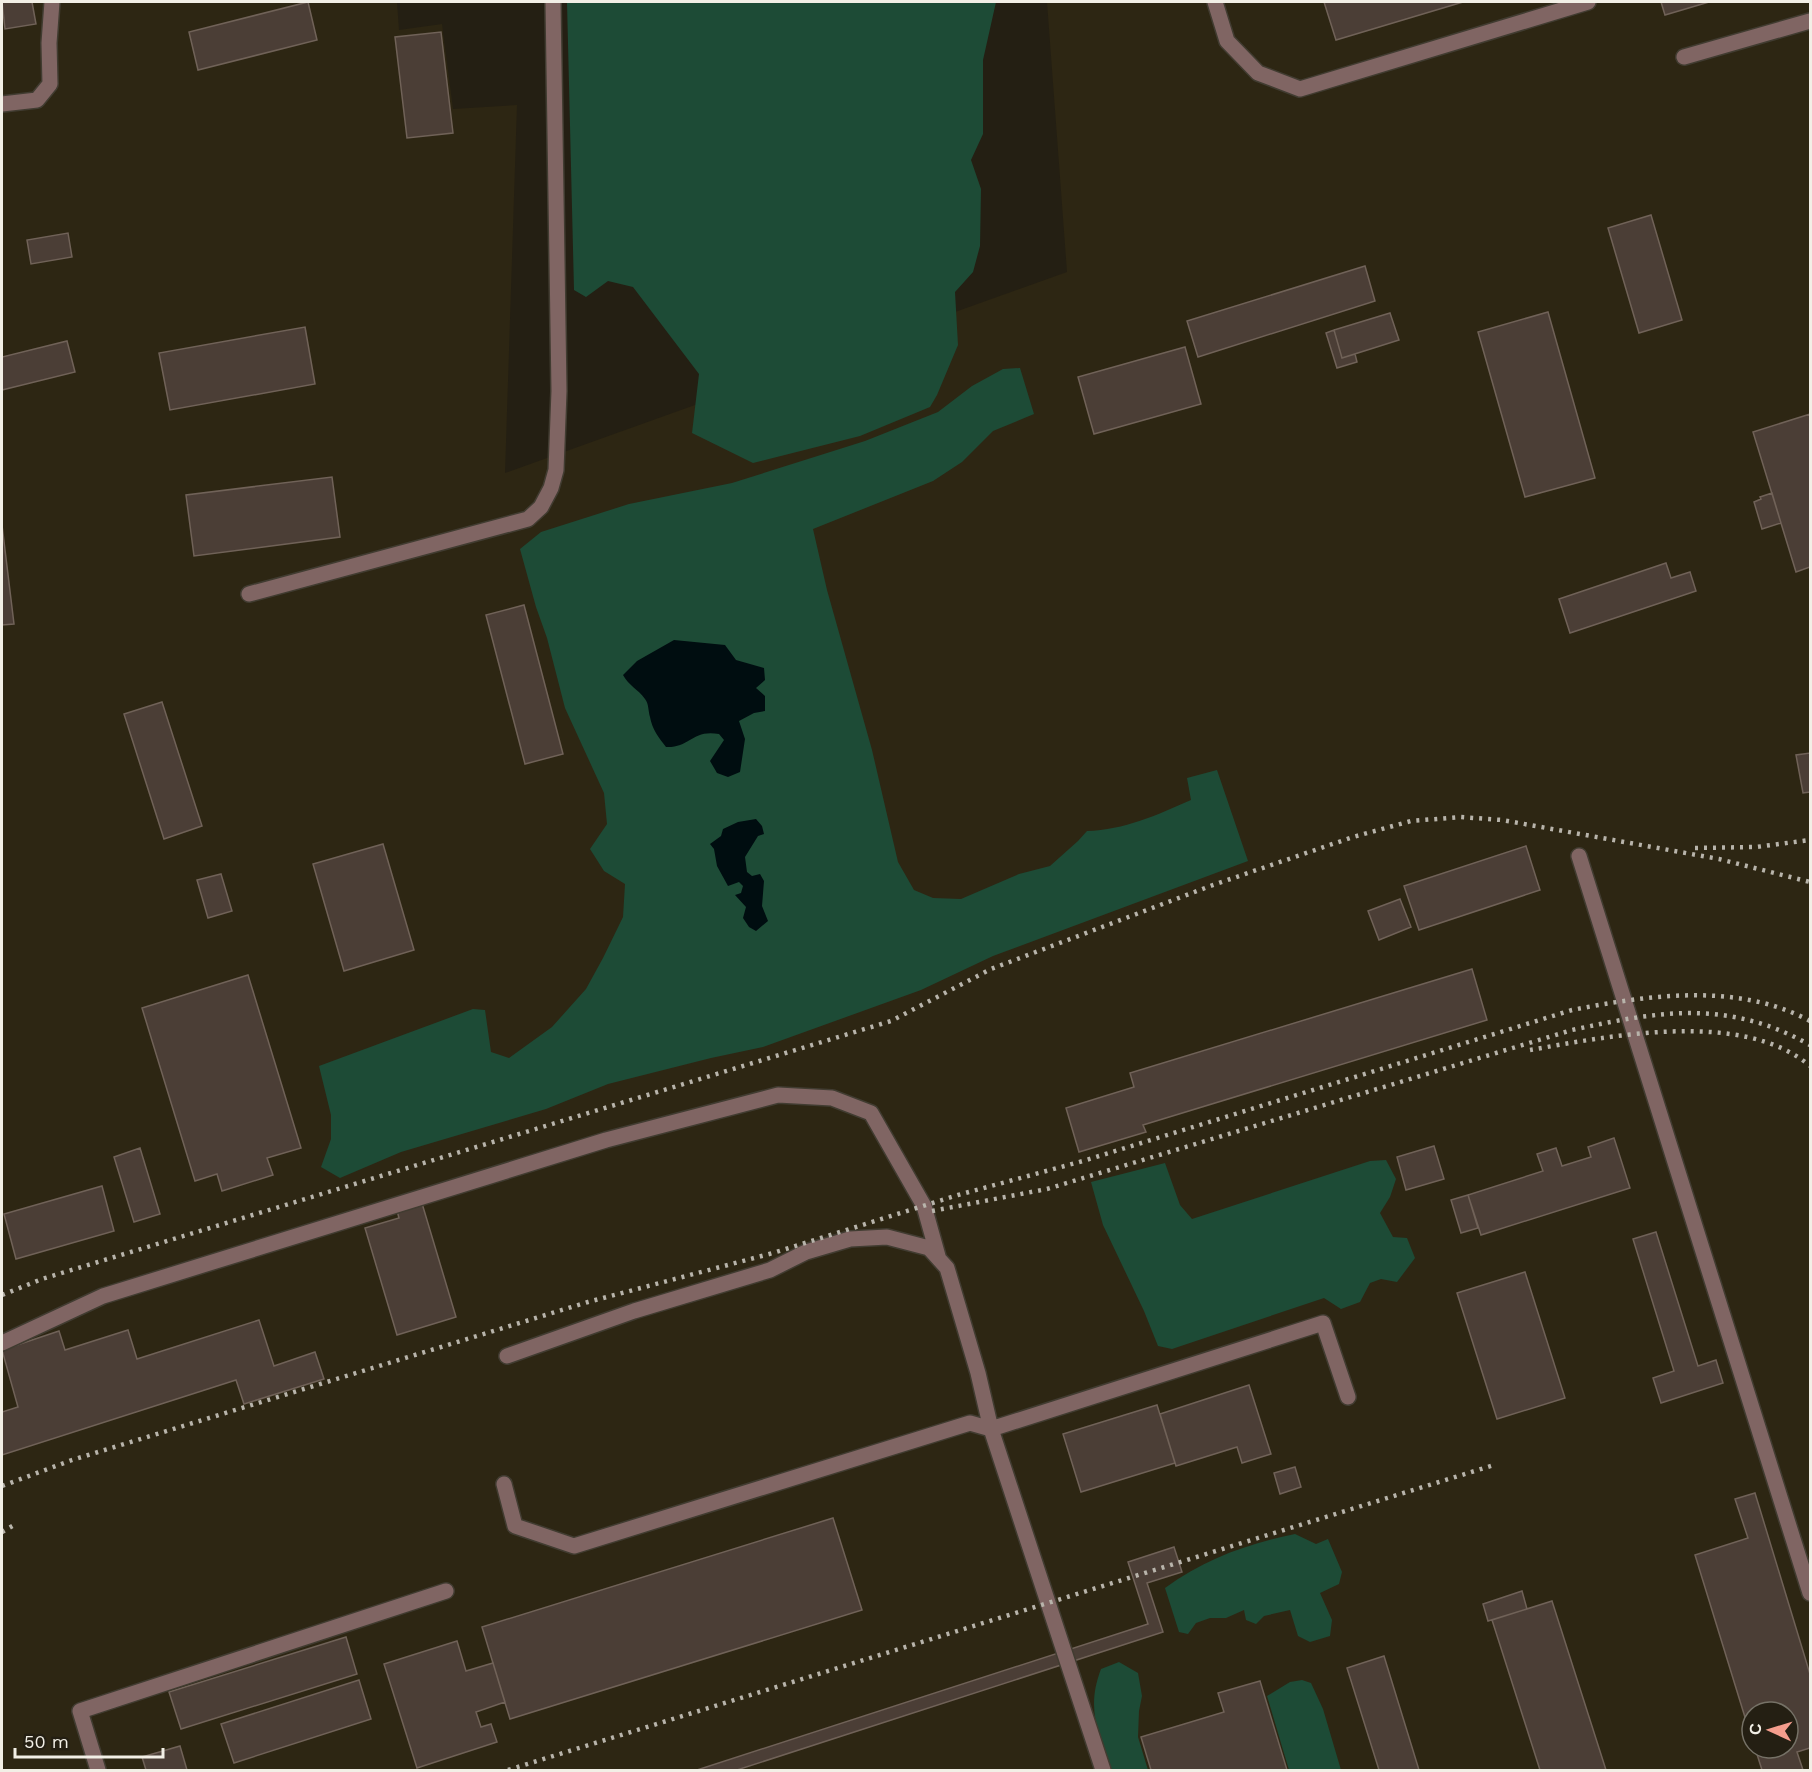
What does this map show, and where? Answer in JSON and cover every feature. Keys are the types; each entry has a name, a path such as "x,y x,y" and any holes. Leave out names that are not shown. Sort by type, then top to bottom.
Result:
{"street":[{"path":"2,104 37,99 50,84 49,43 52,2"},
{"path":"249,594 528,519 541,507 551,488 556,470 559,392 553,2"},
{"path":"1215,2 1227,40 1258,73 1300,89 1588,2"},
{"path":"1684,57 1810,21"},
{"path":"1579,856 1810,1593"},
{"path":"2,1343 103,1296 606,1140 778,1095 832,1098 871,1113 924,1206 939,1258"},
{"path":"507,1356 634,1311 770,1270 806,1252 850,1239 888,1238 929,1248 948,1268 978,1372 991,1429 1103,1770"},
{"path":"504,1484 515,1526 574,1546 970,1423 991,1429 1323,1323 1348,1397"},
{"path":"98,1770 80,1711 446,1591"}],"shaded area":[{"path":"2,2 397,2 399,30 442,24 453,109 517,105 505,473 1067,272 1047,2 1810,2 1810,1770 2,1770"},
{"path":"674,640 725,645 736,660 764,668 765,680 756,688 765,696 765,711 754,713 739,721 745,739 740,772 728,777 717,773 710,761 724,740 719,734 703,734 681,745 666,747 652,725 646,701 623,675 637,661"},
{"path":"756,819 762,826 764,834 758,836 745,857 747,872 752,876 760,874 764,881 762,906 768,921 756,931 749,927 743,918 746,907 735,895 741,893 743,886 739,882 728,886 717,866 714,849 710,844 721,836 723,829 738,822"}],"green space":[{"path":"567,2 996,2 983,60 983,134 971,160 981,189 980,246 973,272 955,292 958,345 930,407 860,436 753,463 692,433 699,374 633,287 608,281 586,297 574,290"},
{"path":"1020,368 1034,414 993,431 962,462 933,481 813,529 827,590 872,750 898,862 914,890 933,898 961,899 1019,874 1050,866 1087,831 1127,825 1191,800 1187,778 1217,770 1248,861 993,956 921,990 763,1047 608,1084 546,1109 401,1152 340,1178 321,1167 331,1139 331,1115 319,1066 473,1009 485,1010 491,1052 509,1058 552,1027 586,989 623,917 625,884 604,871 590,849 607,824 604,793 565,708 520,549 541,532 629,504 732,483 865,441 938,412 972,386 1003,369"},
{"path":"1386,1160 1396,1179 1390,1197 1380,1213 1393,1237 1407,1238 1415,1258 1397,1282 1381,1279 1370,1283 1360,1302 1341,1309 1324,1298 1172,1349 1158,1346 1103,1225 1091,1182 1165,1163 1180,1205 1192,1219 1370,1161"},
{"path":"1295,1534 1316,1544 1328,1539 1342,1572 1339,1584 1320,1593 1332,1620 1330,1636 1310,1642 1298,1636 1290,1610 1264,1616 1256,1624 1246,1620 1244,1610 1226,1618 1210,1618 1196,1623 1188,1634 1179,1632 1165,1588 1195,1569 1227,1554"},
{"path":"1119,1662 1138,1673 1142,1696 1138,1737 1148,1770 1111,1770 1098,1732 1094,1696 1101,1669"},
{"path":"1302,1680 1311,1683 1323,1709 1341,1770 1289,1770 1267,1696 1290,1682"}],"building":[{"path":"2,2 32,2 36,24 5,29"},
{"path":"308,2 317,40 198,70 189,32"},
{"path":"1324,2 1463,2 1336,40"},
{"path":"1661,2 1709,2 1665,15"},
{"path":"441,32 453,133 407,138 395,37"},
{"path":"1651,215 1682,320 1639,333 1608,228"},
{"path":"68,233 72,257 31,264 27,240"},
{"path":"1365,266 1375,301 1198,357 1187,321"},
{"path":"1548,312 1595,478 1525,497 1478,332"},
{"path":"1390,313 1399,340 1342,358 1334,330"},
{"path":"305,327 315,384 170,410 159,353"},
{"path":"1334,330 1342,358 1355,354 1357,362 1337,368 1326,333"},
{"path":"67,341 75,372 2,390 2,357"},
{"path":"1185,347 1201,404 1094,434 1078,377"},
{"path":"1810,414 1810,567 1796,572 1753,432"},
{"path":"332,477 340,537 194,556 186,495"},
{"path":"1772,493 1781,523 1762,529 1754,502"},
{"path":"2,525 14,624 2,625"},
{"path":"1666,563 1671,578 1690,572 1696,591 1570,633 1559,599"},
{"path":"524,605 563,754 525,764 486,615"},
{"path":"162,702 202,826 164,839 124,714"},
{"path":"1810,753 1810,792 1803,793 1796,755"},
{"path":"383,844 414,950 344,971 313,864"},
{"path":"1526,846 1540,890 1419,930 1404,886"},
{"path":"221,874 232,911 208,918 197,880"},
{"path":"1400,899 1411,927 1379,940 1368,911"},
{"path":"1472,969 1487,1020 1143,1125 1146,1132 1079,1152 1066,1108 1134,1087 1130,1073"},
{"path":"248,975 301,1148 267,1158 273,1175 222,1191 217,1174 195,1181 142,1008"},
{"path":"1614,1138 1630,1188 1481,1235 1468,1195 1543,1171 1537,1154 1556,1148 1562,1166 1591,1157 1588,1147"},
{"path":"1434,1146 1444,1179 1406,1190 1397,1157"},
{"path":"140,1148 160,1214 134,1222 114,1157"},
{"path":"102,1186 114,1231 16,1259 4,1214"},
{"path":"1468,1195 1478,1228 1461,1233 1451,1200"},
{"path":"421,1200 456,1317 397,1335 365,1228 399,1218 396,1207"},
{"path":"1656,1232 1698,1366 1716,1360 1723,1383 1661,1403 1653,1378 1674,1371 1633,1239"},
{"path":"1525,1272 1565,1398 1497,1419 1457,1293"},
{"path":"259,1320 274,1366 315,1352 324,1379 244,1404 236,1380 2,1455 2,1412 18,1407 2,1350 59,1331 65,1350 128,1330 137,1359"},
{"path":"1249,1385 1271,1454 1242,1463 1237,1447 1176,1466 1160,1414"},
{"path":"1157,1405 1175,1463 1081,1492 1063,1434"},
{"path":"1295,1467 1301,1487 1280,1494 1274,1473"},
{"path":"1755,1493 1810,1674 1810,1748 1800,1751 1800,1700 1740,1701 1695,1555 1748,1538 1735,1499"},
{"path":"833,1518 862,1610 510,1719 482,1627"},
{"path":"1174,1547 1182,1572 1147,1583 1163,1632 737,1770 697,1770 1148,1624 1128,1562"},
{"path":"1522,1591 1527,1609 1488,1621 1483,1604"},
{"path":"1552,1601 1606,1770 1540,1770 1492,1620"},
{"path":"346,1637 357,1674 181,1729 169,1692"},
{"path":"457,1641 466,1671 493,1663 505,1702 476,1712 481,1727 491,1724 497,1742 417,1768 384,1664"},
{"path":"1384,1656 1419,1770 1379,1770 1347,1668"},
{"path":"359,1680 371,1719 234,1763 221,1724"},
{"path":"1260,1681 1287,1770 1151,1770 1141,1737 1224,1712 1218,1693"},
{"path":"180,1746 187,1770 146,1770 142,1757"},
{"path":"1759,1760 1800,1760 1803,1770 1762,1770"}],"railway":[{"path":"2,1295 42,1279 891,1021 991,969 1213,885 1353,837 1411,821 1461,817 1502,820 1719,859 1810,882"},
{"path":"1695,848 1756,847 1810,840"},
{"path":"2,1486 72,1460 588,1302 773,1253 958,1195 1083,1161 1572,1010 1662,997 1723,996 1782,1009 1810,1021"},
{"path":"932,1211 1047,1189 1572,1030 1604,1023 1664,1014 1722,1015 1780,1030 1810,1045"},
{"path":"1530,1050 1636,1034 1675,1031 1713,1032 1749,1037 1782,1048 1810,1066"},
{"path":"508,1770 1494,1465"},
{"path":"2,1532 14,1525"}]}
